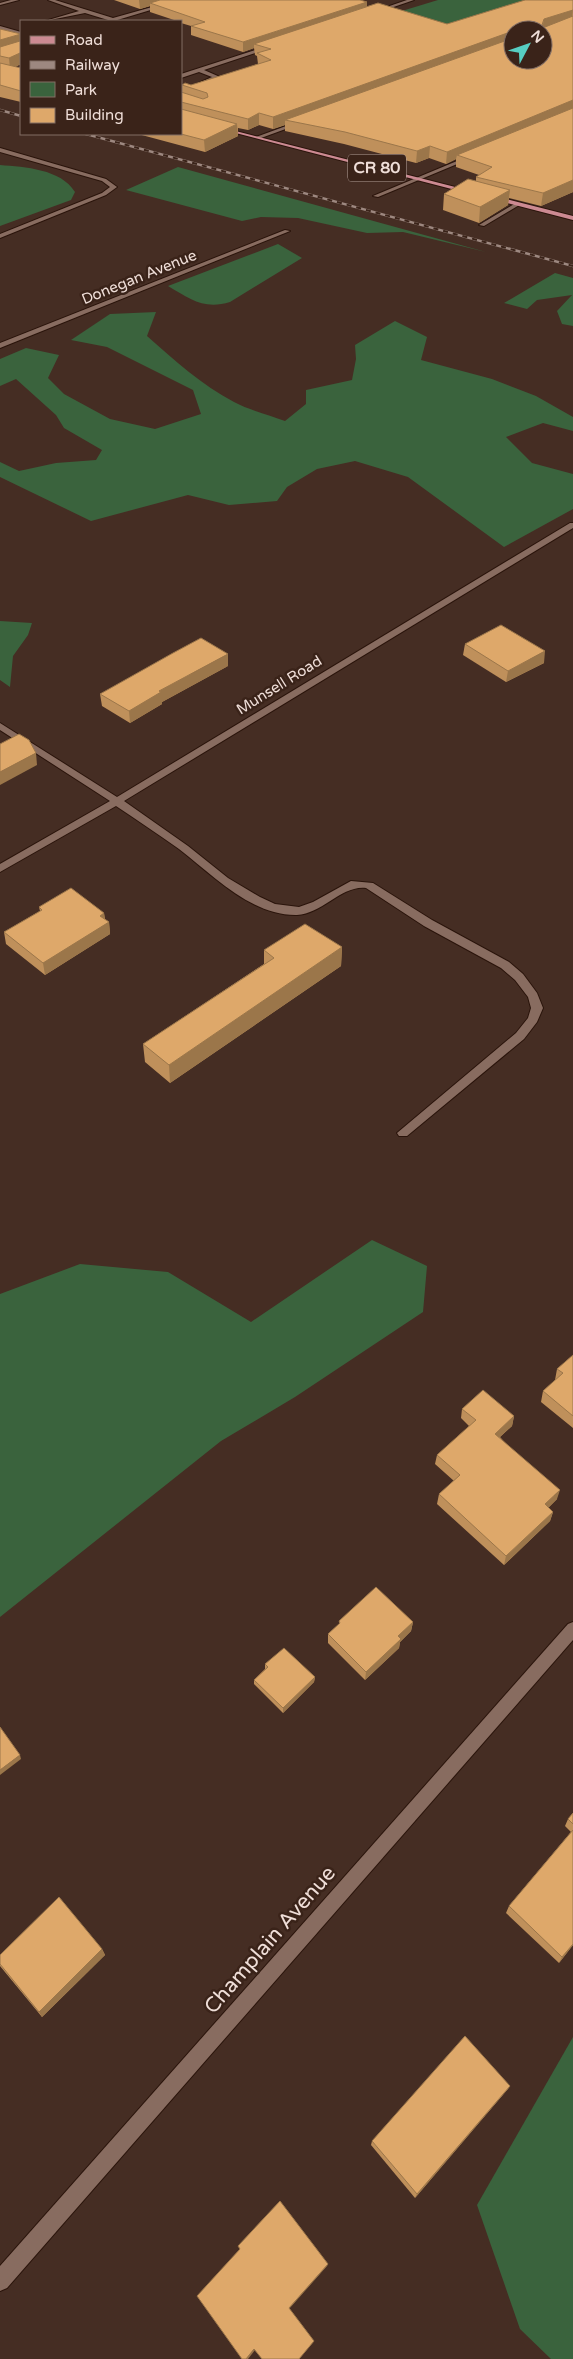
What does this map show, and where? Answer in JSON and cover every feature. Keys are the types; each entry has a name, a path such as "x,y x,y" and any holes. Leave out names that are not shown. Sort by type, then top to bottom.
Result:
{"main road":[{"name":"CR 80","path":"216,126 472,192"},
{"path":"491,197 573,218"}],"street":[{"path":"0,4 17,0"},
{"path":"50,0 108,20"},
{"path":"114,20 182,0"},
{"path":"366,15 412,0"},
{"path":"50,20 85,11"},
{"path":"0,28 20,33"},
{"path":"11,31 20,28"},
{"path":"182,76 273,46"},
{"path":"182,93 217,77 198,70"},
{"path":"259,137 309,119"},
{"path":"0,150 104,180 114,186 104,194 0,236"},
{"path":"376,196 478,154"},
{"path":"482,226 518,204"},
{"name":"Donegan Avenue","path":"0,346 287,231"},
{"name":"Munsell Road","path":"0,869 118,802 414,619 573,525"},
{"path":"0,726 118,802 184,848 224,880 256,900 272,907 289,911 300,911 316,905 355,883 369,884 428,923 505,965 519,977 533,996 537,1008 533,1019 520,1036 403,1133"},
{"name":"Champlain Avenue","path":"0,2280 573,1629"}],"green space":[{"path":"438,0 525,0 442,30 392,14"},
{"path":"0,165 31,168 52,174 69,184 75,192 71,200 0,226"},
{"path":"178,167 486,252 403,232 367,233 298,218 261,217 242,221 126,190"},
{"path":"278,244 302,258 230,302 212,305 205,304 190,299 168,286"},
{"path":"555,273 573,278 573,326 562,324 557,311 572,295 537,300 527,309 504,303"},
{"path":"156,312 147,336 178,363 211,388 234,402 285,421 306,404 306,390 352,380 356,359 355,345 395,321 427,337 421,360 492,379 536,396 573,417 573,431 543,423 506,437 532,463 573,474 573,509 504,547 408,477 355,461 317,469 287,487 277,501 229,505 188,495 91,521 0,477 0,462 19,471 56,463 96,460 102,450 64,428 56,415 16,379 0,386 0,359 26,348 59,355 48,378 64,394 110,419 155,429 201,414 193,390 107,347 71,340 110,314"},
{"path":"0,621 32,623 28,635 13,656 10,687 0,680"},
{"path":"372,1240 427,1266 423,1312 295,1397 221,1441 0,1617 0,1294 80,1264 168,1272 251,1322"},
{"path":"573,2037 573,2359 551,2359 520,2329 477,2205"}],"building":[{"path":"160,0 360,0 367,2 243,42 191,26 205,22 150,3"},
{"path":"525,0 573,0 573,10 544,20 503,20 503,35 273,117 259,113 248,119 182,102 182,92 203,99 208,97 207,93 182,85 185,83 191,85 271,60 257,53 271,49 254,44 378,3 447,24"},
{"path":"573,16 573,100 447,152 430,146 417,151 345,132 285,120 503,42 503,70 553,70 553,24"},
{"path":"0,29 20,34 20,34 0,40"},
{"path":"20,41 20,53 9,58 0,56 0,47"},
{"path":"0,63 20,68 20,91 0,85"},
{"path":"573,108 573,180 543,193 476,177 492,167 457,155"},
{"path":"182,109 237,124 204,140 182,134"},
{"path":"468,179 510,190 480,207 444,194"},
{"path":"501,625 545,651 508,671 465,644"},
{"path":"201,638 228,654 159,691 161,692 129,711 100,694 173,653"},
{"path":"19,734 29,740 36,753 0,772 0,744"},
{"path":"71,888 104,913 100,916 109,922 43,963 4,932 42,910 39,907"},
{"path":"305,924 342,947 169,1065 143,1044 274,958 264,950"},
{"path":"573,1355 573,1416 543,1391 563,1373 557,1369"},
{"path":"483,1390 514,1416 495,1434 560,1490 545,1504 553,1512 506,1556 439,1494 460,1475 437,1455 476,1420 462,1409"},
{"path":"376,1587 413,1622 398,1636 401,1639 366,1672 328,1634 340,1623 339,1621"},
{"path":"284,1648 315,1677 283,1708 254,1680 268,1667 265,1664"},
{"path":"0,1727 20,1755 0,1770"},
{"path":"573,1813 573,1824 568,1819"},
{"path":"573,1830 573,1944 562,1957 509,1906"},
{"path":"59,1897 102,1949 39,2012 0,1964 0,1955"},
{"path":"465,2036 510,2086 417,2194 372,2141"},
{"path":"280,2201 328,2264 289,2308 314,2341 299,2359 262,2359 254,2349 246,2359 242,2359 197,2296 240,2249 238,2246"}],"railway":[{"path":"0,110 20,116"},
{"path":"90,135 573,266"}]}
